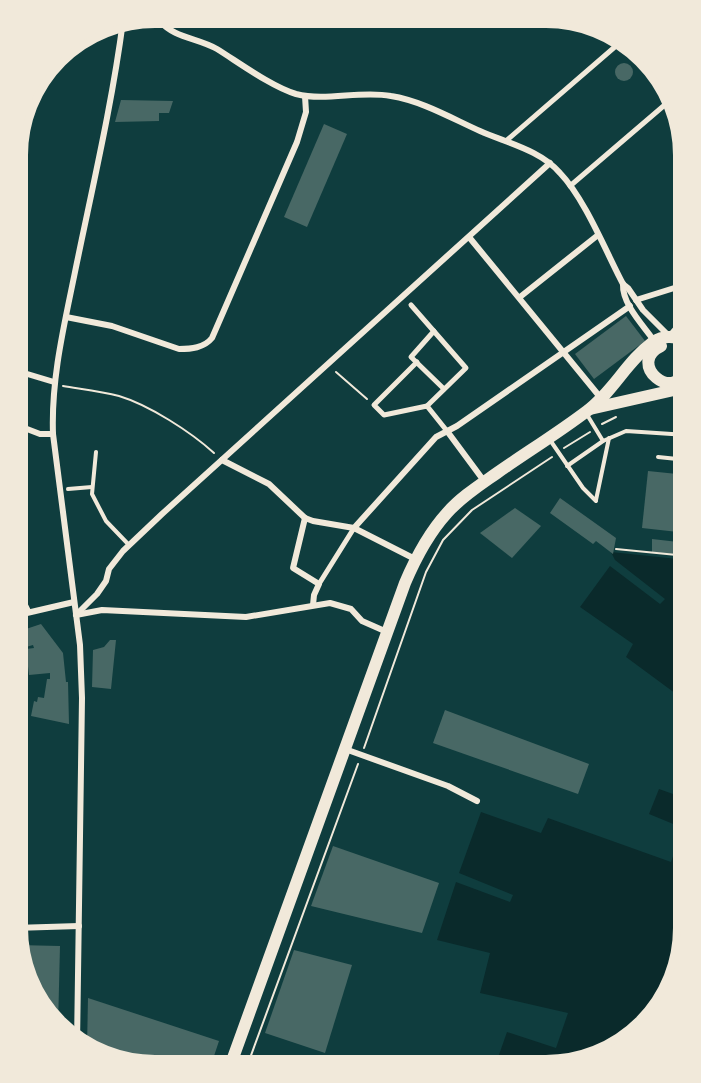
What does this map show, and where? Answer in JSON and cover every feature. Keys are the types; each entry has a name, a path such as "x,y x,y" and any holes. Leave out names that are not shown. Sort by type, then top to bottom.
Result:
{"main road":[{"path":"233,1059 387,632 415,559 432,531 449,511 484,482 587,411 618,380 627,375 658,346 677,346"},
{"path":"658,346 649,365 654,377 665,383"},
{"path":"615,403 620,397 677,381"},
{"path":"587,411 674,390 677,386"}],"street":[{"path":"162,24 177,34 209,44 292,93 327,98 390,96 416,102 550,163 562,174 570,186 623,284 654,322 658,346"},
{"path":"77,1034 82,698 80,645 53,434 54,382 122,29"},
{"path":"506,141 617,45"},
{"path":"66,317 112,326 179,349 191,349 208,344 297,142 306,112 305,96"},
{"path":"570,186 666,104"},
{"path":"76,615 97,594 106,581 109,569 129,545 220,458 550,163"},
{"path":"520,297 598,235"},
{"path":"469,237 600,397"},
{"path":"623,284 623,291 630,306 658,346"},
{"path":"636,300 677,287"},
{"path":"411,305 466,368 427,406 384,415 374,405 417,362"},
{"path":"313,605 319,584 354,528 436,437 630,306"},
{"path":"658,346 677,326"},
{"path":"434,331 411,357 444,389"},
{"path":"24,373 54,382"},
{"path":"427,406 484,482"},
{"path":"24,428 40,434 53,434"},
{"path":"220,458 269,484 305,518 354,528 415,559"},
{"path":"305,518 293,568 319,584"},
{"path":"24,612 74,602"},
{"path":"76,615 102,610 246,616 313,605 338,604 351,609 362,621 387,632"},
{"path":"24,605 28,611"},
{"path":"345,749 448,786 477,801"},
{"path":"24,928 79,926"}],"lane":[{"path":"587,411 603,441"},
{"path":"567,466 603,441 626,431 677,434"},
{"path":"548,437 582,488 596,501 609,438"},
{"path":"96,452 92,494 106,521 129,545"},
{"path":"658,457 677,459"},
{"path":"68,489 92,487"}],"path":[{"path":"336,372 374,405"},
{"path":"63,386 119,396 187,432 220,458"},
{"path":"562,450 591,431"},
{"path":"362,754 426,572 443,540 472,510 553,456"},
{"path":"616,549 677,555"},
{"path":"250,1059 358,765"}],"water":[{"path":"611,552 677,559 677,695 626,657 633,644 580,607 610,566 660,604 665,599 615,560"},
{"path":"659,789 677,795 677,826 649,814"},
{"path":"481,812 541,833 548,818 671,862 677,845 677,937 664,986 645,1015 612,1042 588,1052 555,1059 498,1059 507,1032 556,1048 568,1013 480,993 490,953 437,940 456,882 510,902 513,895 459,873"}],"building":[{"path":"624,63 630,66 633,72 630,78 624,81 618,78 615,72 618,66"},
{"path":"121,100 173,101 169,113 159,113 159,121 115,122"},
{"path":"324,124 347,134 307,227 284,217"},
{"path":"626,316 645,341 594,379 575,354"},
{"path":"648,471 677,474 677,532 642,528"},
{"path":"560,498 616,538 613,554 596,541 593,544 550,513"},
{"path":"515,508 541,526 512,558 480,533"},
{"path":"652,539 677,542 677,555 652,552"},
{"path":"41,624 63,653 66,682 68,682 69,724 31,716 34,701 37,702 38,697 44,698 50,673 29,675 26,649 34,648 33,645 24,648 24,630"},
{"path":"110,640 116,640 111,689 92,687 93,650 104,647"},
{"path":"445,710 589,764 578,794 433,743"},
{"path":"333,846 439,883 422,933 311,906"},
{"path":"25,945 60,946 58,1017 41,994 28,962"},
{"path":"294,950 352,965 325,1053 265,1033"},
{"path":"88,998 219,1041 213,1059 155,1059 121,1055 87,1041"}]}
